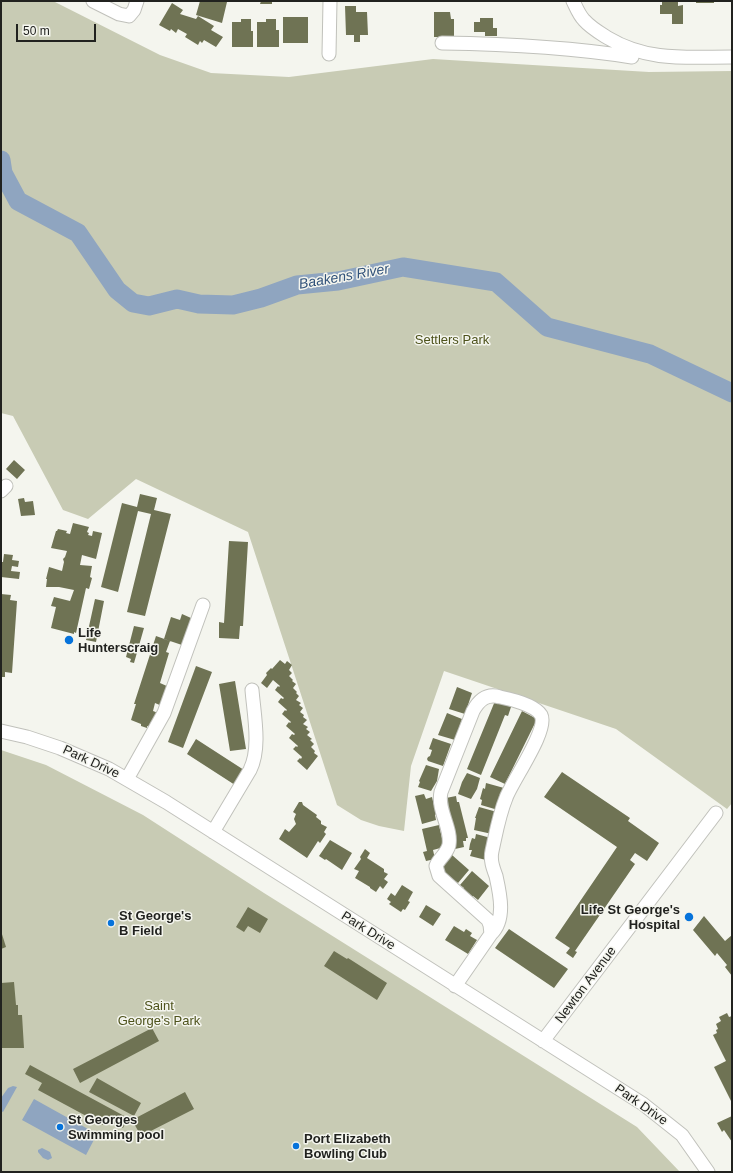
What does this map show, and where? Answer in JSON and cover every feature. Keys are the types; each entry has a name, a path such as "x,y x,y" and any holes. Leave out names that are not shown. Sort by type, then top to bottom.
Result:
{"street":[{"path":"93,1 119,14 130,16 137,1"},
{"path":"329,54 330,1"},
{"path":"573,1 583,19 613,41 632,50 663,57 732,57"},
{"path":"442,42 495,43 568,48 632,57 632,50"},
{"path":"127,779 164,713 203,605"},
{"path":"213,832 255,759 256,746 252,690"},
{"path":"455,986 497,927 501,914 491,856 506,797 533,746 542,724 540,714 534,708 506,698 492,695 480,700 472,711 441,792 440,802 449,843 446,853 436,866 439,876 488,920 491,934"},
{"name":"Park Drive","path":"1,731 27,737 60,748 109,769 213,832 643,1104 682,1135 708,1172"},
{"name":"Newton Avenue","path":"543,1041 716,813"}],"green space":[{"name":"Settlers Park","path":"1,1 53,1 160,55 211,73 289,77 433,59 649,72 732,71 732,803 727,809 616,729 444,671 411,766 404,831 379,826 361,820 337,805 248,532 136,479 88,519 63,510 13,416 1,413"},
{"name":"Saint George's Park","path":"1,750 46,765 143,815 264,893 637,1127 680,1172 1,1172"}],"water":[{"path":"13,1086 17,1087 3,1112 1,1111 1,1098 8,1088"},
{"name":"St Georges Swimming pool","path":"34,1099 97,1134 86,1155 22,1120"},
{"path":"42,1148 50,1152 52,1158 48,1160 43,1158 38,1152 38,1150"}],"building":[{"path":"200,1 227,2 222,23 196,15"},
{"path":"261,1 272,1 272,4 260,4"},
{"path":"662,1 678,1 678,6 683,5 683,24 672,24 672,14 660,14 660,5 662,5"},
{"path":"696,1 714,1 714,3 696,3"},
{"path":"172,3 183,10 180,14 196,19 198,16 214,26 211,30 223,37 216,47 204,40 202,43 200,41 198,45 185,37 187,34 178,29 176,33 171,29 170,31 159,25"},
{"path":"345,6 356,6 356,12 367,12 368,35 360,35 360,42 354,42 354,35 346,35"},
{"path":"434,12 450,12 451,19 454,19 454,37 434,37"},
{"path":"283,17 308,17 308,43 283,43"},
{"path":"480,18 493,18 493,28 497,28 497,36 485,36 485,32 474,32 474,22 480,22"},
{"path":"241,19 251,19 253,47 232,47 232,22 241,22"},
{"path":"266,19 276,19 276,30 279,30 279,47 257,47 257,22 266,22"},
{"path":"14,460 25,470 17,479 6,469"},
{"path":"140,494 157,498 154,510 171,514 145,616 127,612 151,514 138,511 118,592 101,587 122,503 137,507"},
{"path":"24,498 25,502 33,501 35,515 21,516 18,499"},
{"path":"73,523 89,527 87,532 89,533 88,535 92,536 93,531 102,533 96,559 82,555 80,565 92,566 90,577 92,578 89,589 86,588 76,633 74,632 74,634 51,628 56,607 51,606 54,597 70,601 74,590 59,587 46,587 49,567 62,571 64,562 63,559 67,551 51,548 56,531 58,529 67,531 66,533 70,534"},
{"path":"229,541 248,542 243,626 240,626 239,639 219,638 219,622 224,623"},
{"path":"4,554 13,555 12,560 19,561 18,567 12,566 11,571 20,572 19,579 1,577 1,562 3,562"},
{"path":"1,594 11,595 10,600 17,601 12,673 5,672 5,677 1,677"},
{"path":"95,599 104,601 96,642 86,640"},
{"path":"182,614 191,618 182,645 164,639 171,617 180,620"},
{"path":"134,626 144,628 134,663 130,662 131,659 126,657"},
{"path":"156,636 170,641 166,652 169,653 160,683 169,687 162,706 155,703 153,711 158,713 152,728 147,726 147,728 131,720 136,704 134,704"},
{"path":"280,660 285,664 287,661 292,665 289,670 292,673 289,676 296,684 293,688 299,696 296,700 301,703 299,705 303,708 300,712 307,720 303,724 308,727 306,729 310,732 307,735 312,739 310,740 314,744 311,747 315,751 314,753 318,756 307,770 297,761 302,757 293,749 298,746 289,738 292,734 295,734 286,726 289,722 291,722 282,714 285,710 287,710 278,702 281,698 284,698 275,690 278,686 280,686 273,680 267,688 261,683 267,675 266,673"},
{"path":"196,666 212,672 183,748 168,742"},
{"path":"235,681 246,749 230,751 219,684"},
{"path":"457,687 472,693 465,714 449,709"},
{"path":"495,701 511,707 508,716 505,715 481,775 467,769"},
{"path":"522,711 537,719 505,784 490,777"},
{"path":"447,713 462,719 455,740 438,735"},
{"path":"433,738 451,744 443,766 428,761 427,759 432,750 429,749"},
{"path":"196,739 244,770 235,785 187,754"},
{"path":"426,765 439,769 437,781 431,791 418,787"},
{"path":"562,772 630,818 628,821 659,843 647,861 635,853 630,860 635,864 575,951 577,952 573,958 566,953 570,948 555,938 617,847 544,797"},
{"path":"467,773 480,778 477,789 471,799 458,794"},
{"path":"486,783 504,788 498,810 481,805 482,800 480,799"},
{"path":"424,794 426,799 432,797 436,820 422,824 415,796"},
{"path":"456,796 457,802 459,802 468,838 466,838 466,841 463,841 464,847 455,849 446,798"},
{"path":"299,802 302,802 303,805 317,815 316,817 321,821 321,824 327,827 324,832 326,834 320,843 318,841 307,858 279,839 285,829 289,832 296,824 294,819 296,814 293,812"},
{"path":"479,807 497,812 492,834 474,830 475,818"},
{"path":"439,825 444,847 433,850 435,859 426,861 423,852 427,851 422,829"},
{"path":"476,834 491,838 486,860 470,856 472,850 469,850 470,844 472,838 475,839"},
{"path":"330,840 352,853 342,870 319,856"},
{"path":"365,849 370,853 367,858 384,869 384,872 388,874 384,879 388,882 383,889 380,886 376,892 355,878 359,871 354,869 361,859 360,857"},
{"path":"452,855 469,870 458,883 444,874 445,872 441,869"},
{"path":"472,871 489,886 478,900 463,890 464,888 460,885"},
{"path":"402,885 413,892 408,901 410,902 405,910 403,909 401,912 389,904 391,902 387,899 391,893 395,896"},
{"path":"426,905 441,914 433,926 419,917"},
{"path":"248,907 268,919 260,933 248,926 244,932 236,927"},
{"path":"704,916 725,941 732,935 732,976 725,967 727,965 717,953 715,956 693,930"},
{"path":"454,926 464,932 466,929 472,933 470,936 477,940 468,954 445,940"},
{"path":"509,929 568,969 554,988 495,948"},
{"path":"1,931 6,947 1,949"},
{"path":"334,951 347,959 348,958 387,983 377,1000 324,966"},
{"path":"14,982 16,1005 18,1005 18,1015 22,1015 24,1048 1,1048 1,983"},
{"path":"727,1013 729,1017 732,1016 732,1103 714,1067 726,1061 713,1035 717,1033 716,1030 718,1029 716,1024 721,1021 719,1017"},
{"path":"152,1028 159,1041 80,1083 73,1069"},
{"path":"30,1065 128,1118 123,1128 107,1119 103,1125 38,1090 42,1083 25,1074"},
{"path":"97,1078 141,1103 134,1116 89,1092"},
{"path":"185,1092 194,1109 141,1136 132,1120"},
{"path":"732,1116 732,1142 724,1130 722,1132 717,1123"}],"waterway":[{"name":"Baakens River","path":"1,160 3,173 18,201 78,233 117,290 133,303 149,306 177,299 199,304 233,305 261,298 297,285 338,281 403,267 496,282 547,327 650,354 732,393"}],"place":[{"name":"Life Hunterscraig","path":"69,640"},
{"name":"Life St George's Hospital","path":"689,917"},
{"name":"St George's B Field","path":"111,923"},
{"name":"St Georges Swimming pool","path":"60,1127"},
{"name":"Port Elizabeth Bowling Club","path":"296,1146"}]}
